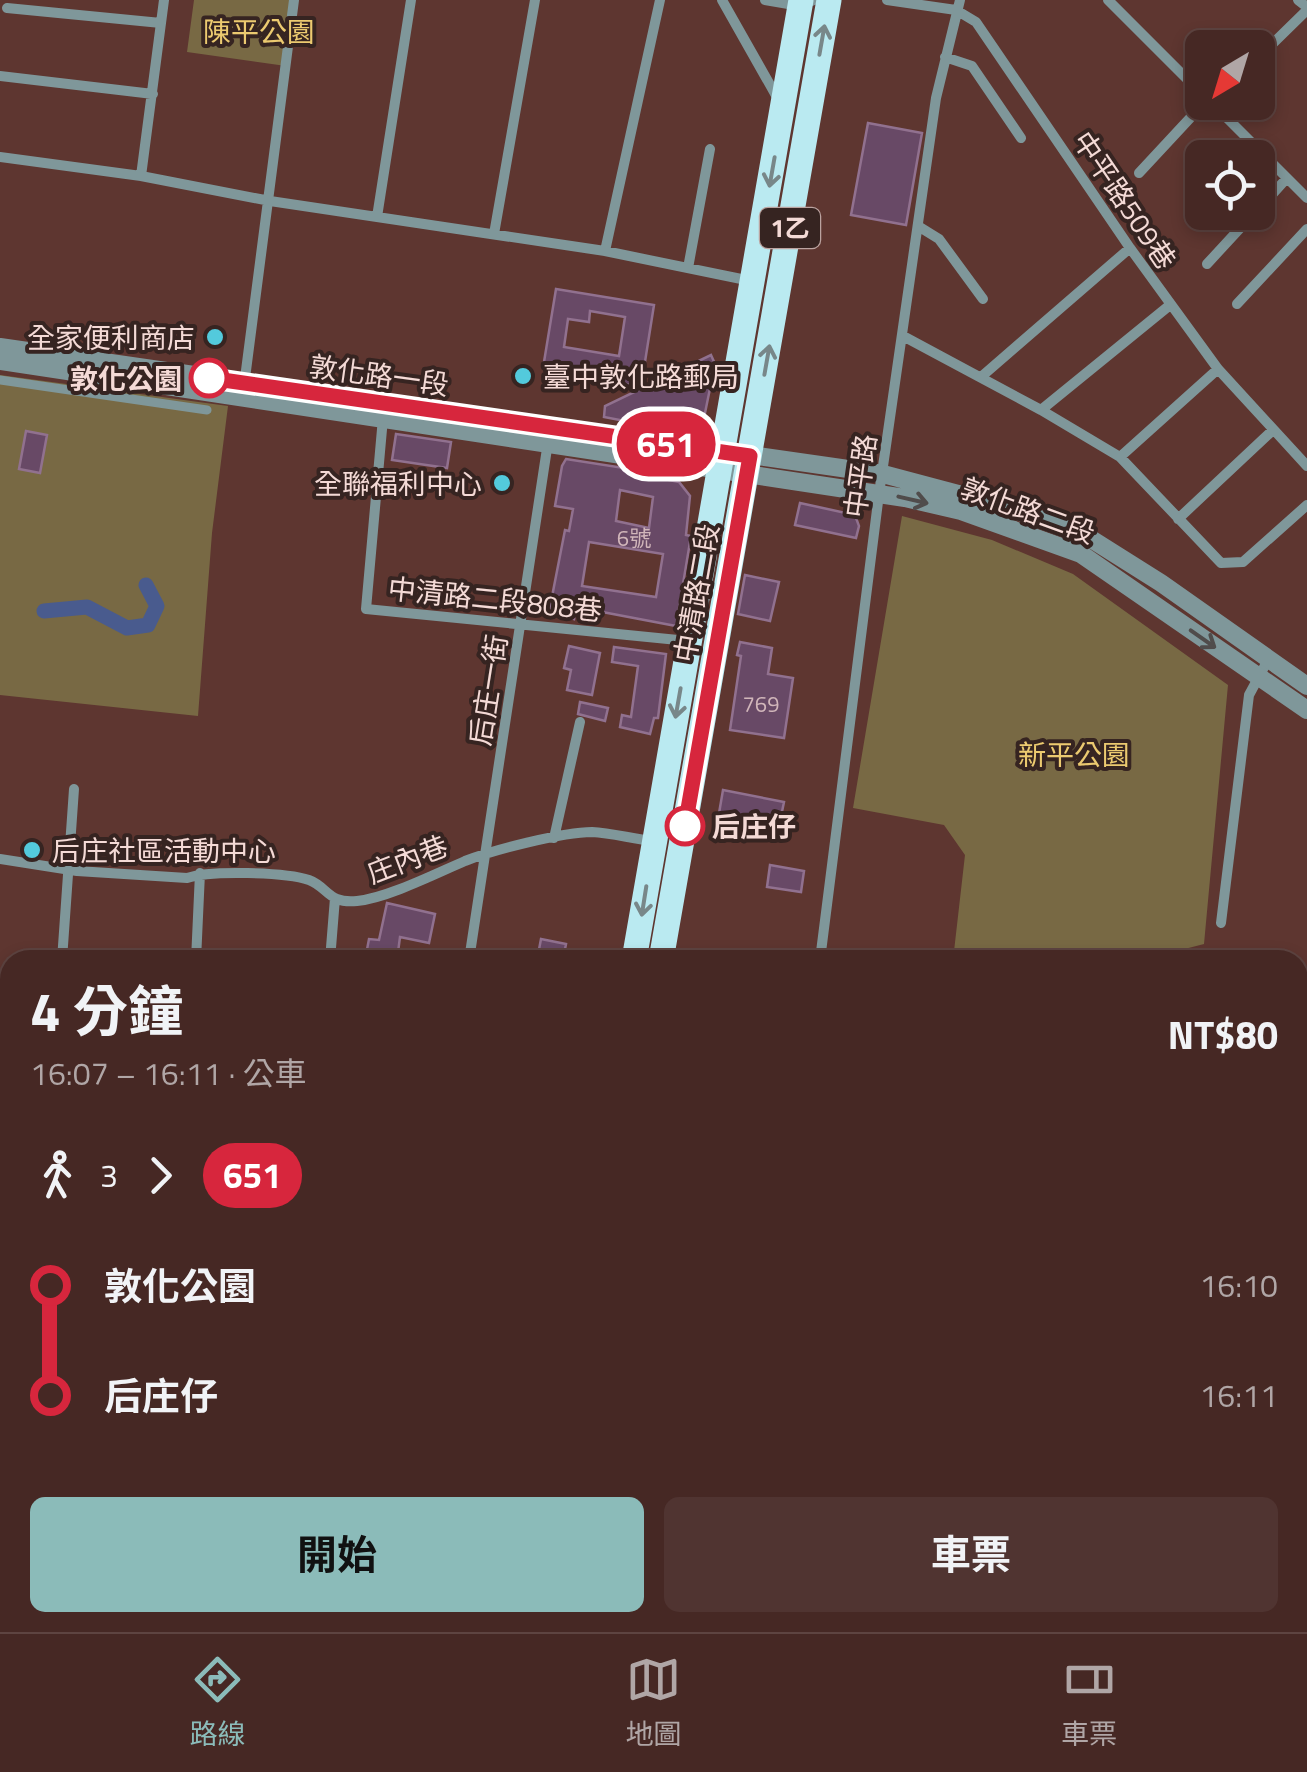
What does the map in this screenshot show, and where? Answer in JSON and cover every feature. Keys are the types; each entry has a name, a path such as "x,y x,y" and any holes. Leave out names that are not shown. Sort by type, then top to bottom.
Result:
{"main road":[{"name":"中清路二段","path":"663,950 829,0"},
{"name":"中清路二段","path":"636,950 752,281 805,2"}],"street":[{"path":"141,176 164,0"},
{"path":"243,391 294,0"},
{"path":"377,216 410,0"},
{"path":"494,234 535,0"},
{"path":"605,250 660,0"},
{"path":"722,0 783,108"},
{"path":"765,0 805,2"},
{"path":"887,0 958,5"},
{"path":"1108,0 1185,77"},
{"path":"1275,41 1307,8 1298,0"},
{"name":"中平路","path":"821,950 936,98 958,5"},
{"name":"中平路509巷","path":"958,5 976,22 1170,306 1218,369 1307,466"},
{"path":"8,8 161,23"},
{"path":"945,58 972,66 1021,138"},
{"path":"0,76 153,94"},
{"path":"1140,172 1193,120"},
{"path":"1228,120 1307,198"},
{"path":"688,268 710,149"},
{"path":"0,157 605,250 752,281"},
{"path":"1275,191 1288,178"},
{"path":"918,226 939,238 982,299"},
{"path":"1236,304 1307,229"},
{"path":"1206,264 1238,230"},
{"path":"981,377 1130,248"},
{"path":"1041,410 1170,306"},
{"path":"902,336 1041,410 1120,458 1221,563 1243,562 1307,504"},
{"name":"敦化路一段","path":"0,347 384,418 549,435"},
{"name":"敦化路一段","path":"0,361 243,391 749,464"},
{"path":"1120,458 1218,369"},
{"path":"0,380 206,410"},
{"name":"中清路二段808巷","path":"384,418 366,609 690,641"},
{"path":"1178,518 1274,430"},
{"name":"后庄一街","path":"471,950 549,435"},
{"name":"敦化路二段","path":"749,464 883,474 1007,507 1088,536 1161,583 1307,710"},
{"name":"敦化路二段","path":"749,464 961,512 1081,554 1263,668 1307,686"},
{"path":"1221,923 1249,695 1263,668"},
{"path":"554,838 580,722"},
{"path":"63,950 74,790"},
{"name":"庄內巷","path":"0,859 68,869 187,878 200,873 262,874 309,880 346,901 375,897 485,855 554,838 591,832 654,842"},
{"path":"196,950 200,873"},
{"path":"331,950 335,898"}],"green space":[{"name":"陳平公園","path":"194,0 295,0 286,66 187,52"},
{"name":"敦化公園","path":"0,375 228,406 212,533 198,716 0,695"},
{"name":"新平公園","path":"902,516 992,540 1073,574 1228,685 1204,944 1181,950 954,950 965,855 944,825 853,808"}],"building":[{"path":"868,123 922,133 906,225 851,215"},
{"path":"556,289 654,305 641,387 543,368","holes":["590,311 625,317 619,356 564,347 568,319 589,322"]},
{"path":"711,355 715,364 705,413 694,427 677,431 604,417 605,406"},
{"path":"26,431 47,435 40,473 19,469"},
{"path":"396,434 451,442 447,468 392,460"},
{"path":"566,459 624,468 679,482 690,496 686,535 691,536 676,626 576,607 574,619 555,613 550,607 573,509 555,506","holes":["620,490 653,497 649,528 616,521","589,542 663,554 656,597 582,586"]},
{"path":"800,503 855,515 859,526 856,538 795,525"},
{"path":"745,575 779,582 770,621 738,614"},
{"path":"740,642 772,648 768,674 793,678 784,738 730,730"},
{"path":"569,646 600,653 592,695 567,690 571,670 564,668"},
{"path":"614,647 666,654 658,718 654,718 650,734 620,727 622,715 631,717 638,666 612,662"},
{"path":"580,702 608,708 605,721 578,714"},
{"path":"723,790 784,802 777,836 717,825"},
{"path":"770,865 804,871 801,892 767,887"},
{"path":"387,903 435,914 429,943 400,937 398,950 367,950 369,939 379,940"},
{"path":"541,939 566,944 565,950 539,950"}],"waterway":[{"path":"44,611 87,607 127,628 148,625 157,606 146,585"}],"bus line":[{"name":"651","path":"209,378 750,456 685,826"}],"place":[{"name":"全家便利商店","path":"215,337"},
{"name":"臺中敦化路郵局","path":"523,376"},
{"name":"敦化公園","path":"209,378"},
{"name":"全聯福利中心","path":"502,483"},
{"name":"后庄仔","path":"685,826"},
{"name":"后庄社區活動中心","path":"32,850"}]}
